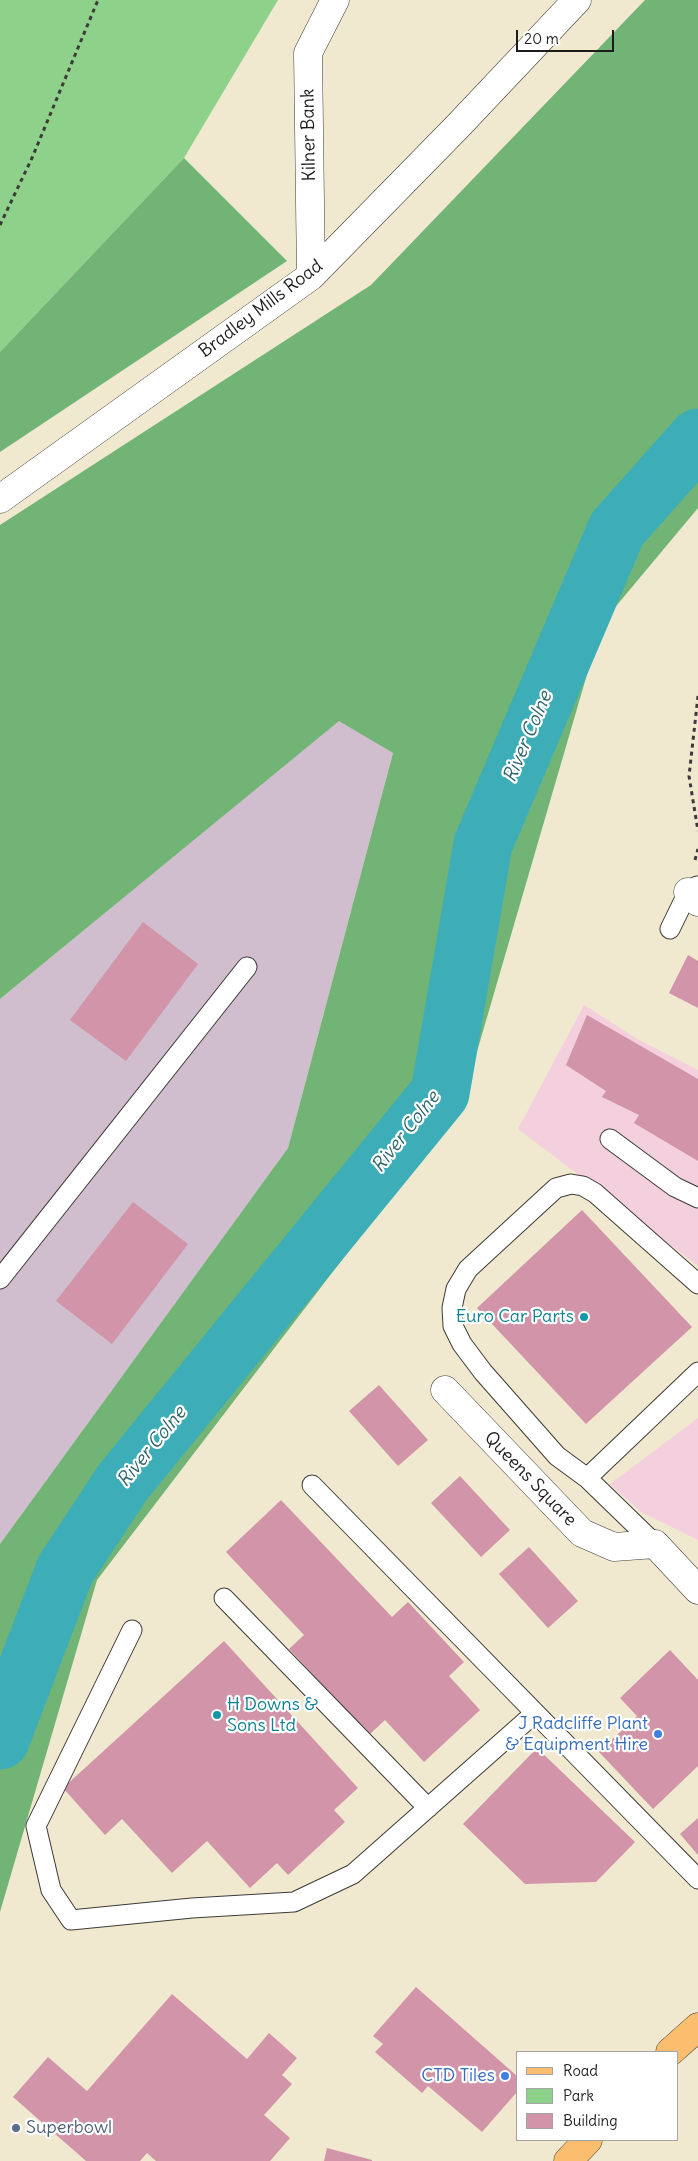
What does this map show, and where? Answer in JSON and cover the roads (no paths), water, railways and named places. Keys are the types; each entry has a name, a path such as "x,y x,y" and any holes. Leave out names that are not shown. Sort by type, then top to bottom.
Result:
{"main road":[{"path":"671,2051 698,2027"},
{"path":"568,2161 587,2141"}],"street":[{"name":"Kilner Bank","path":"311,276 308,53 335,0"},
{"name":"Bradley Mills Road","path":"0,499 311,276 458,126 577,0"},
{"name":"Queens Square","path":"445,1390 582,1533 614,1547 655,1544"},
{"path":"655,1544 698,1590"}],"lane":[{"path":"670,930 695,893"},
{"path":"0,1279 247,967"},
{"path":"610,1139 676,1187 698,1198"},
{"path":"655,1544 587,1478 557,1456 483,1372 462,1344 453,1326 452,1308 456,1289 468,1269 556,1188 570,1184 583,1186 595,1194 698,1284"},
{"path":"587,1478 698,1372"},
{"path":"312,1485 698,1879"},
{"path":"224,1598 428,1808"},
{"path":"132,1630 36,1826 52,1890 71,1920 192,1908 294,1902 353,1874 535,1712"}],"waterway":[{"name":"River Colne","path":"0,1740 65,1570 123,1482 440,1093 483,844 617,529 698,438"}],"place":[{"name":"Euro Car Parts","path":"584,1317"},
{"name":"H Downs & Sons Ltd","path":"217,1715"},
{"name":"J Radcliffe Plant & Equipment Hire","path":"658,1734"},
{"name":"CTD Tiles","path":"505,2076"},
{"name":"Superbowl","path":"16,2128"}]}
